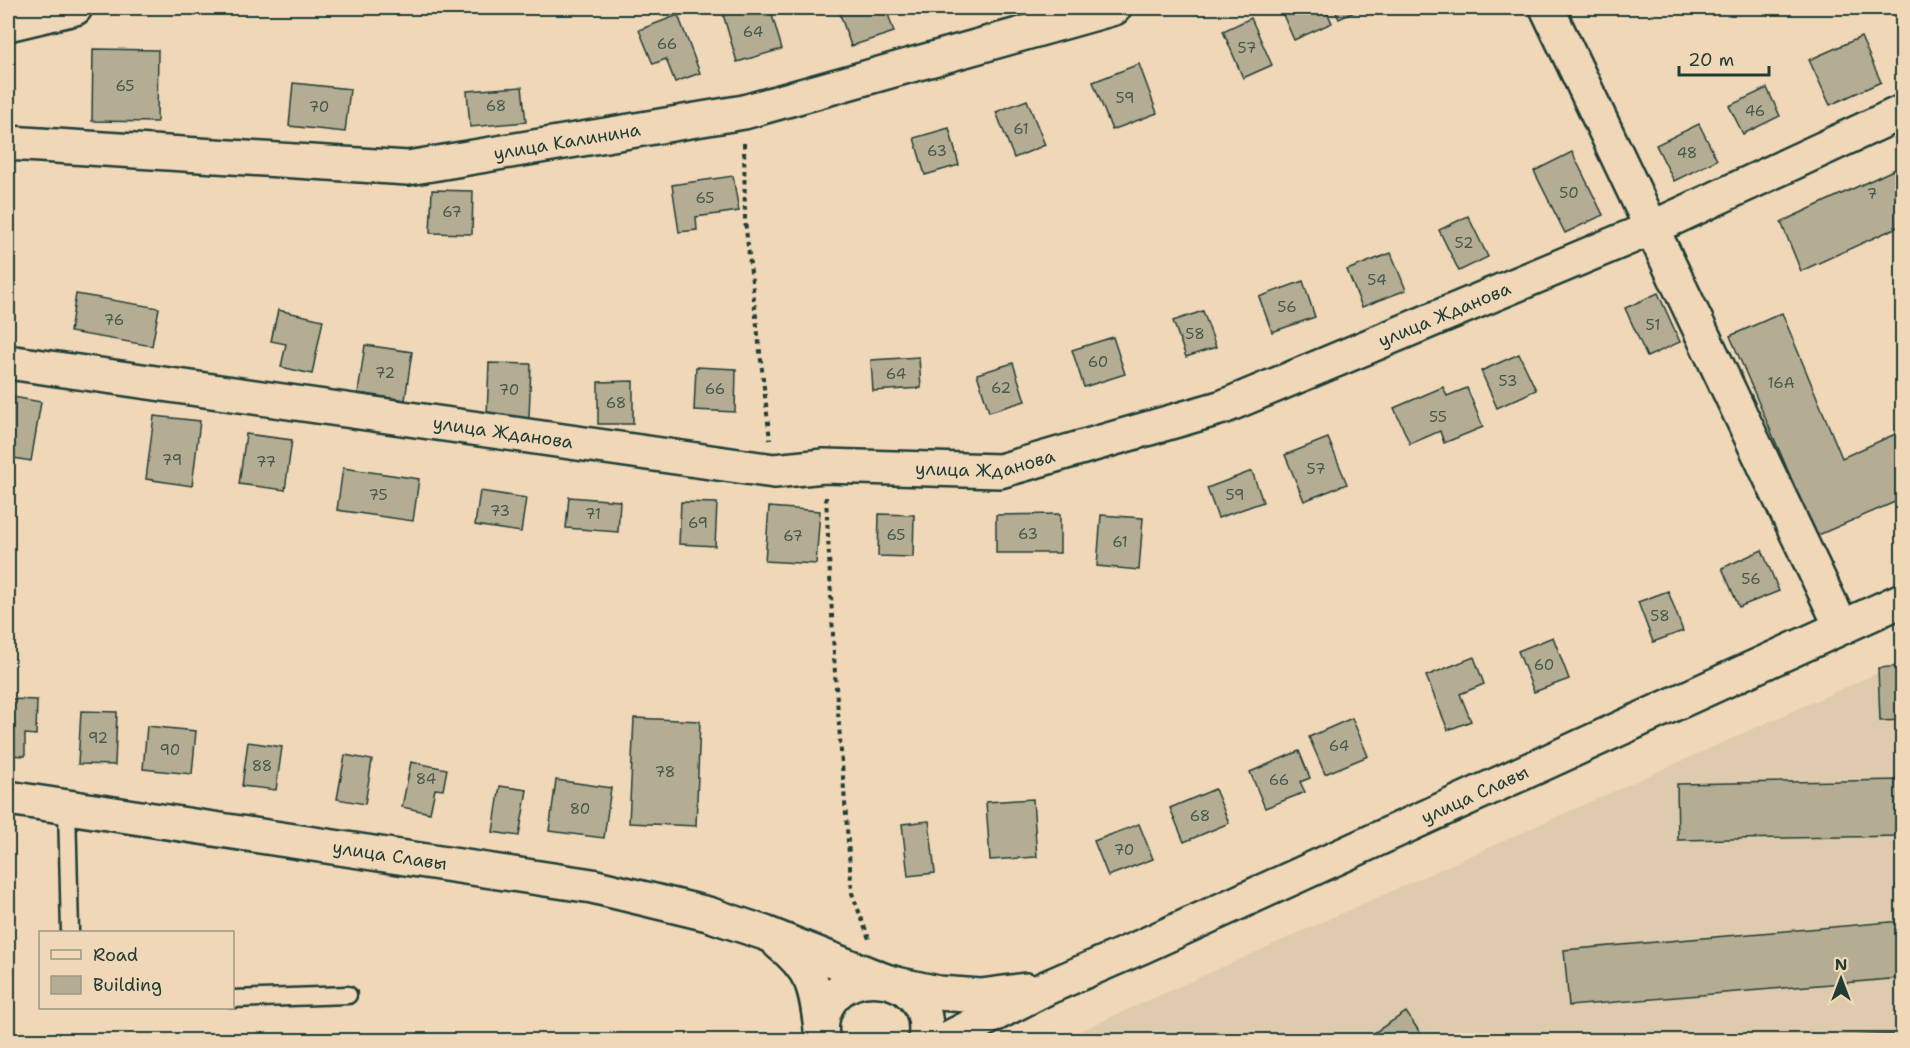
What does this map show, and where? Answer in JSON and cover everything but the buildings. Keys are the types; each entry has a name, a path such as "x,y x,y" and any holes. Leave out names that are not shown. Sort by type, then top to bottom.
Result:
{"street":[{"path":"8,24 75,8"},
{"name":"улица Калинина","path":"8,143 408,168 744,112 1114,8"},
{"path":"1547,8 1841,626"},
{"name":"улица Жданова","path":"8,362 774,471 824,466 999,471 1223,406 1652,228 1902,112"},
{"name":"улица Славы","path":"1046,988 1902,600"},
{"name":"улица Славы","path":"8,798 592,886 708,914 765,933 889,982"},
{"path":"765,933 791,953 808,972 816,991 822,1038"},
{"path":"822,1038 822,1020 828,1005 838,993 851,984 867,979 938,993 981,996 1046,988"},
{"path":"889,982 909,993 920,1006 925,1021 925,1041"},
{"path":"945,1041 1046,988"}],"lane":[{"path":"67,807 70,931"},
{"path":"234,999 348,995"}],"path":[{"path":"744,112 745,220 774,471"},
{"path":"824,466 835,674 852,893 889,982"}],"shaded area":[{"path":"1902,662 1902,1040 1060,1040"}]}
